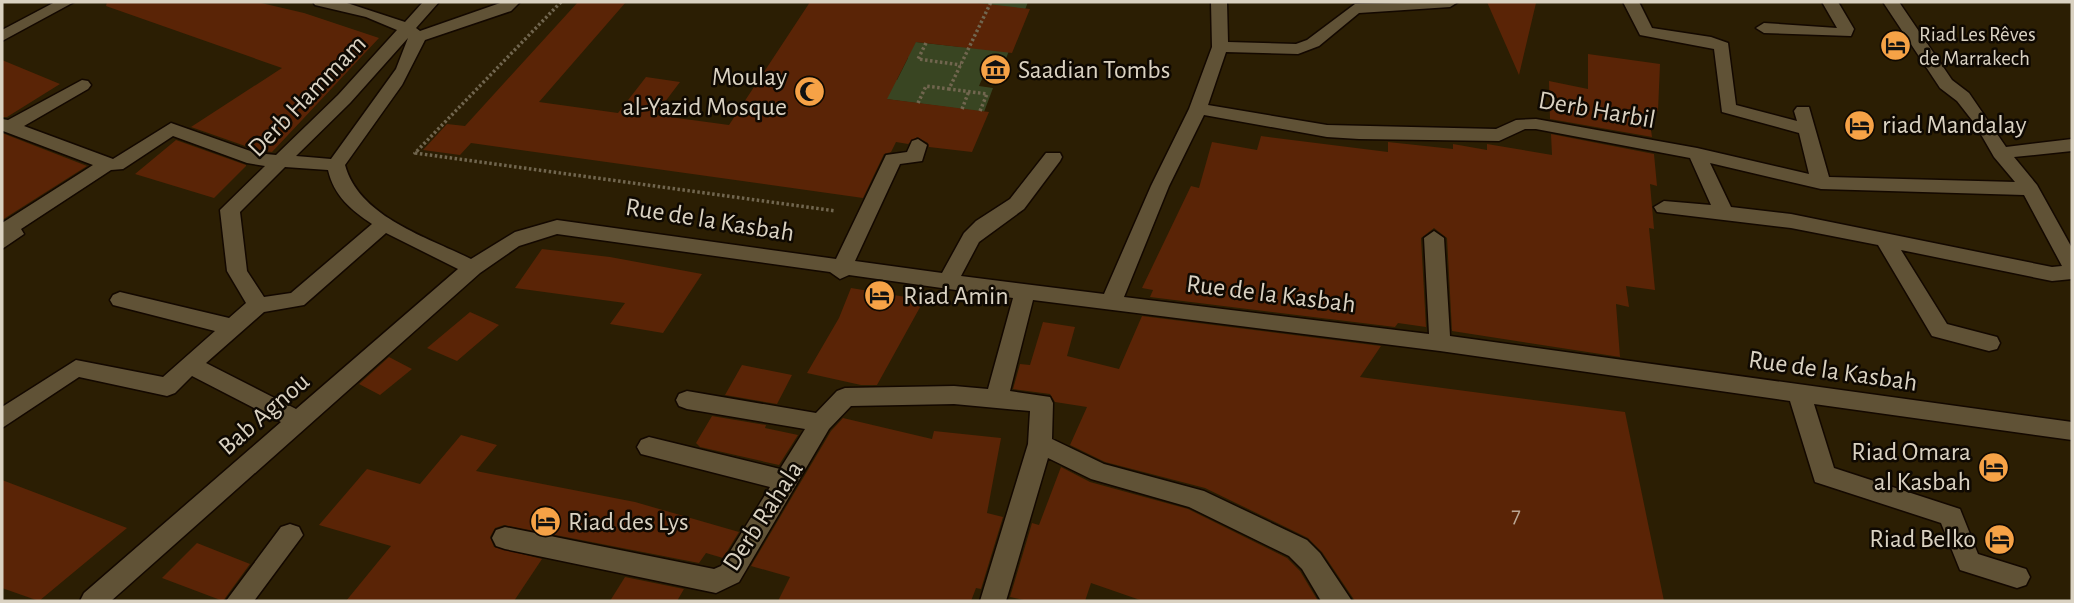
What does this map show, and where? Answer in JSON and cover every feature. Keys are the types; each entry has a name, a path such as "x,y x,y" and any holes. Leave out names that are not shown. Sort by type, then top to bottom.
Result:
{"street":[{"path":"2,36 66,2"},
{"path":"321,2 359,9 412,33 505,8 512,2"},
{"name":"Derb Hammam","path":"258,305 237,271 230,211 412,33 431,2"},
{"path":"1111,302 1160,186 1198,109 1220,47 1219,2"},
{"path":"1220,47 1298,49 1313,43 1355,9 1450,2"},
{"path":"1631,2 1646,32 1711,42 1722,47 1728,108 1809,130"},
{"path":"1764,28 1845,33 1846,29 1830,2"},
{"path":"1664,207 1791,221 2052,274 2068,273 2072,266 2030,189 2001,153 1983,122 1963,97 1946,84 1891,2"},
{"path":"335,165 363,122 413,58 412,33"},
{"path":"5,126 82,85"},
{"name":"Derb Harbil","path":"1198,109 1327,131 1359,133 1499,135 1522,124 1536,124 1697,154 1821,183 2030,189"},
{"path":"1803,111 1821,183"},
{"path":"5,126 116,165 171,129 254,159 335,165"},
{"path":"841,270 893,159 915,157 918,145"},
{"path":"2001,153 2072,145"},
{"path":"1697,154 1724,213"},
{"path":"948,281 971,238 983,226 1017,204 1053,157"},
{"path":"2,234 108,164"},
{"path":"335,165 343,188 368,213 473,268"},
{"path":"2,419 69,367 167,387 258,305 297,300 385,223"},
{"name":"Rue de la Kasbah","path":"473,268 506,243 523,235 557,227 841,270 1440,343 2071,433"},
{"path":"1434,237 1440,343"},
{"path":"1884,239 1940,330 1989,343"},
{"name":"Bab Agnou","path":"93,601 473,268"},
{"path":"997,398 1025,292"},
{"path":"120,300 233,327"},
{"path":"190,365 299,421"},
{"name":"Derb Rahala","path":"505,538 716,581 730,575 821,424 845,397 954,395 1042,403 1040,444 993,601"},
{"path":"1800,395 1824,475 1951,516 1969,562 2017,577"},
{"path":"687,400 821,424"},
{"path":"1040,444 1099,471 1195,498 1298,548 1311,557 1318,568 1321,583 1339,601"},
{"path":"649,447 787,481"},
{"path":"239,601 290,535"}],"path":[{"path":"561,2 415,153 866,215"},
{"path":"949,89 990,2"},
{"path":"926,43 918,59 961,65"},
{"path":"918,103 926,86 987,94 980,111"},
{"path":"962,109 969,92"}],"green space":[{"path":"969,2 1028,2 1005,61 990,60 979,86 993,88 984,112 878,98 888,79 897,80 908,58 907,41 961,47 981,4"}],"building":[{"path":"107,2 257,2 304,13 379,38 272,152 257,150 191,127 282,68 106,6"},
{"name":"Moulay al-Yazid Mosque","path":"578,2 626,2 539,102 618,113 646,77 680,82 655,115 729,125 810,2 969,2 1030,9 1012,53 916,42 887,99 989,112 972,152 929,147 928,143 917,137 908,144 896,142 891,152 884,154 863,198 471,143 460,155 423,150 447,124 465,126"},
{"path":"1487,2 1536,3 1519,75"},
{"path":"1588,54 1660,64 1658,111 1648,109 1652,137 1550,119 1549,81 1588,89"},
{"path":"2,60 60,84 7,117 2,117"},
{"path":"2,133 87,166 2,220"},
{"path":"1551,134 1654,154 1657,186 1650,184 1654,229 1649,228 1655,290 1626,286 1629,307 1616,304 1620,357 1452,331 1447,238 1434,228 1421,238 1426,327 1398,323 1395,327 1150,297 1153,290 1142,288 1191,186 1199,188 1212,142 1257,150 1261,136 1388,152 1388,142 1453,149 1453,144 1487,150 1487,144 1552,155"},
{"path":"176,140 246,166 214,198 135,174"},
{"path":"542,249 610,257 702,274 663,333 610,324 625,303 515,288"},
{"path":"851,288 924,300 877,385 861,385 807,373 839,318"},
{"path":"470,312 499,325 457,361 427,348"},
{"path":"1142,316 1381,346 1360,377 1625,412 1664,601 1355,601 1322,552 1308,538 1205,488 1105,462 1070,445 1087,407 1055,402 1050,394 1013,389 1020,364 1030,365 1043,322 1075,327 1067,356 1119,369"},
{"path":"389,357 412,369 380,395 359,384"},
{"path":"742,365 792,375 777,404 725,395"},
{"path":"712,416 766,425 765,428 798,435 779,465 700,447 696,443"},
{"path":"843,418 932,439 934,431 1001,438 987,513 1003,517 981,589 976,588 971,601 778,601 790,577 751,566 831,431"},
{"path":"461,435 497,445 476,471 635,502 739,532 723,558 706,553 699,563 504,525 495,528 490,537 494,547 542,559 514,601 346,601 391,546 319,525 367,469 420,484"},
{"path":"1061,467 1090,482 1188,509 1287,558 1300,571 1318,601 1143,601 1091,583 1085,601 1028,601 1010,597 1032,523 1039,525"},
{"path":"2,480 127,528 39,601 2,588"},
{"path":"197,543 250,564 223,601 162,578"},
{"path":"625,577 684,589 677,601 610,601"}],"place":[{"name":"Riad Les Rêves de Marrakech","path":"1896,46"},
{"name":"Saadian Tombs","path":"995,70"},
{"name":"Moulay al-Yazid Mosque","path":"810,92"},
{"name":"riad Mandalay","path":"1859,125"},
{"name":"Riad Amin","path":"880,296"},
{"name":"Riad Omara al Kasbah","path":"1994,467"},
{"name":"Riad des Lys","path":"545,522"},
{"name":"Riad Belko","path":"1999,539"}]}
